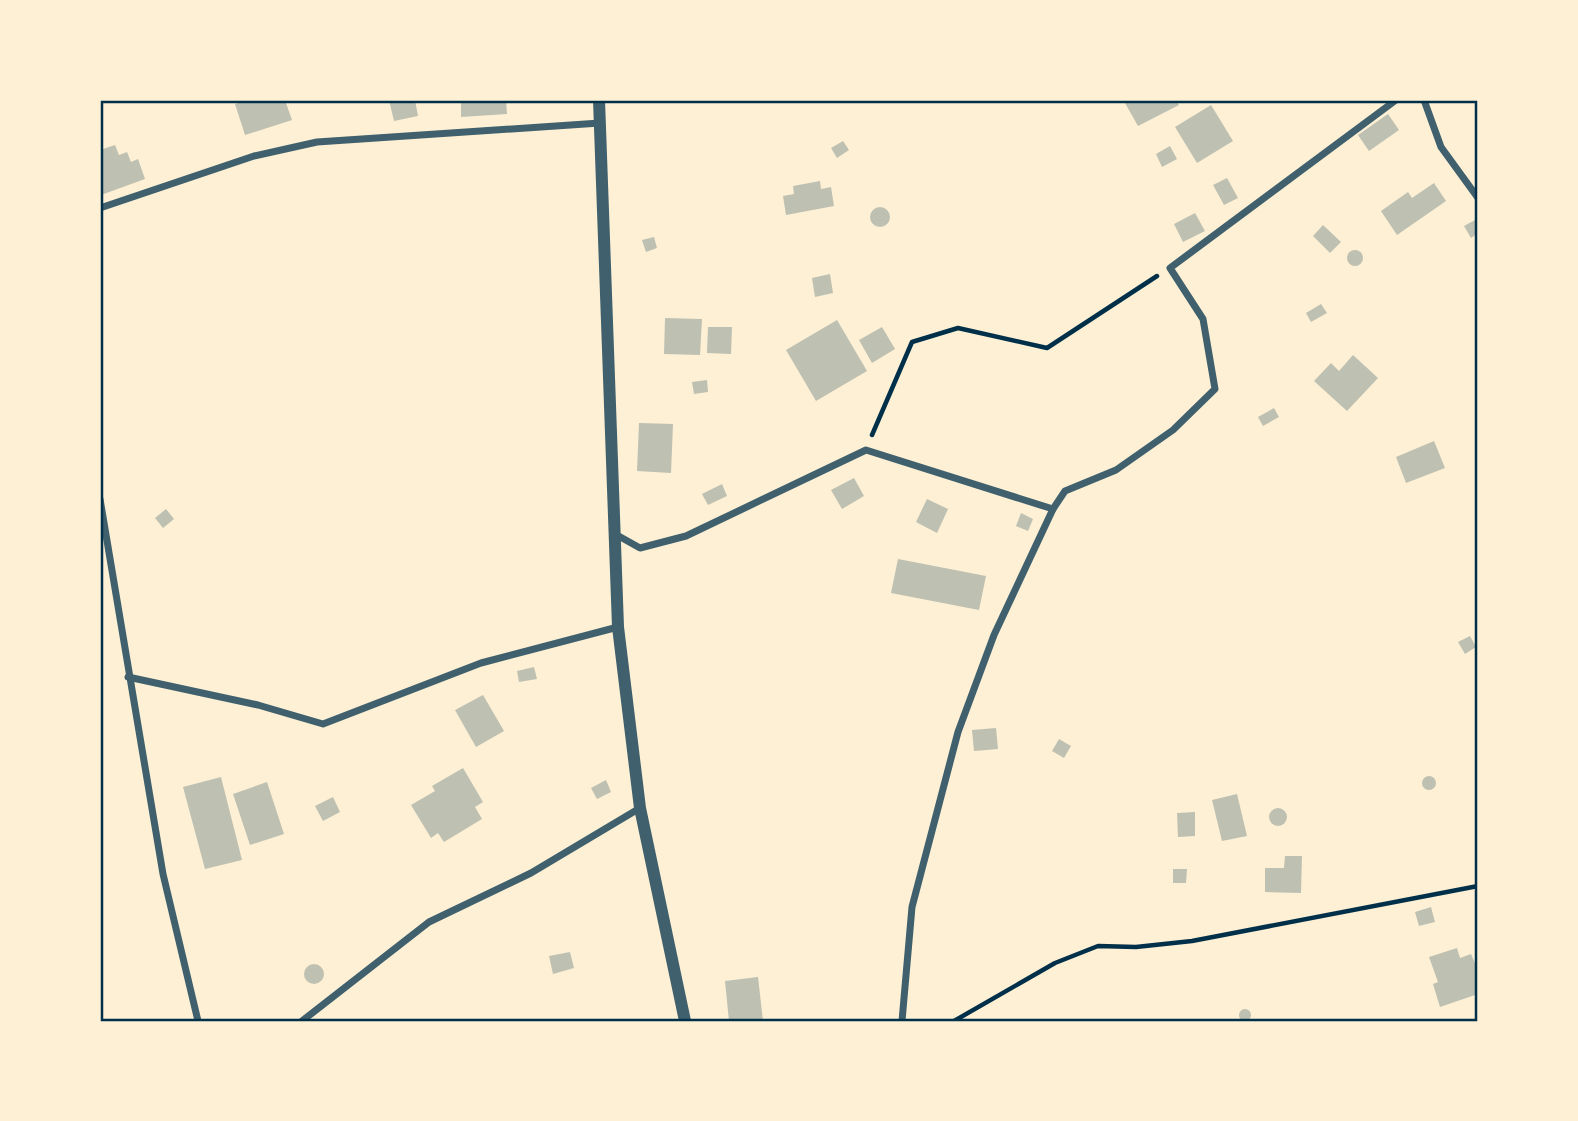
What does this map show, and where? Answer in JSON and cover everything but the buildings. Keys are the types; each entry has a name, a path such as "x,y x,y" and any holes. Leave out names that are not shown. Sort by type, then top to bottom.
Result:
{"street":[{"path":"599,100 618,627 640,808 683,999 685,1021"},
{"path":"902,1021 912,907 958,732 994,635 1054,509 1065,491 1116,470 1173,430 1215,389 1203,319 1170,268 1396,100"},
{"path":"1423,100 1441,147 1478,198"},
{"path":"100,208 244,159 307,144 601,123"},
{"path":"614,533 640,548 685,536 866,450 1054,509"},
{"path":"100,499 163,874 198,1021"},
{"path":"128,677 258,705 323,724 481,663 618,627"},
{"path":"302,1021 429,922 531,873 640,808"}],"path":[{"path":"866,450 912,342 958,328 1047,348 1170,268"},
{"path":"954,1021 1055,963 1098,946 1136,947 1192,941 1478,886"}]}
